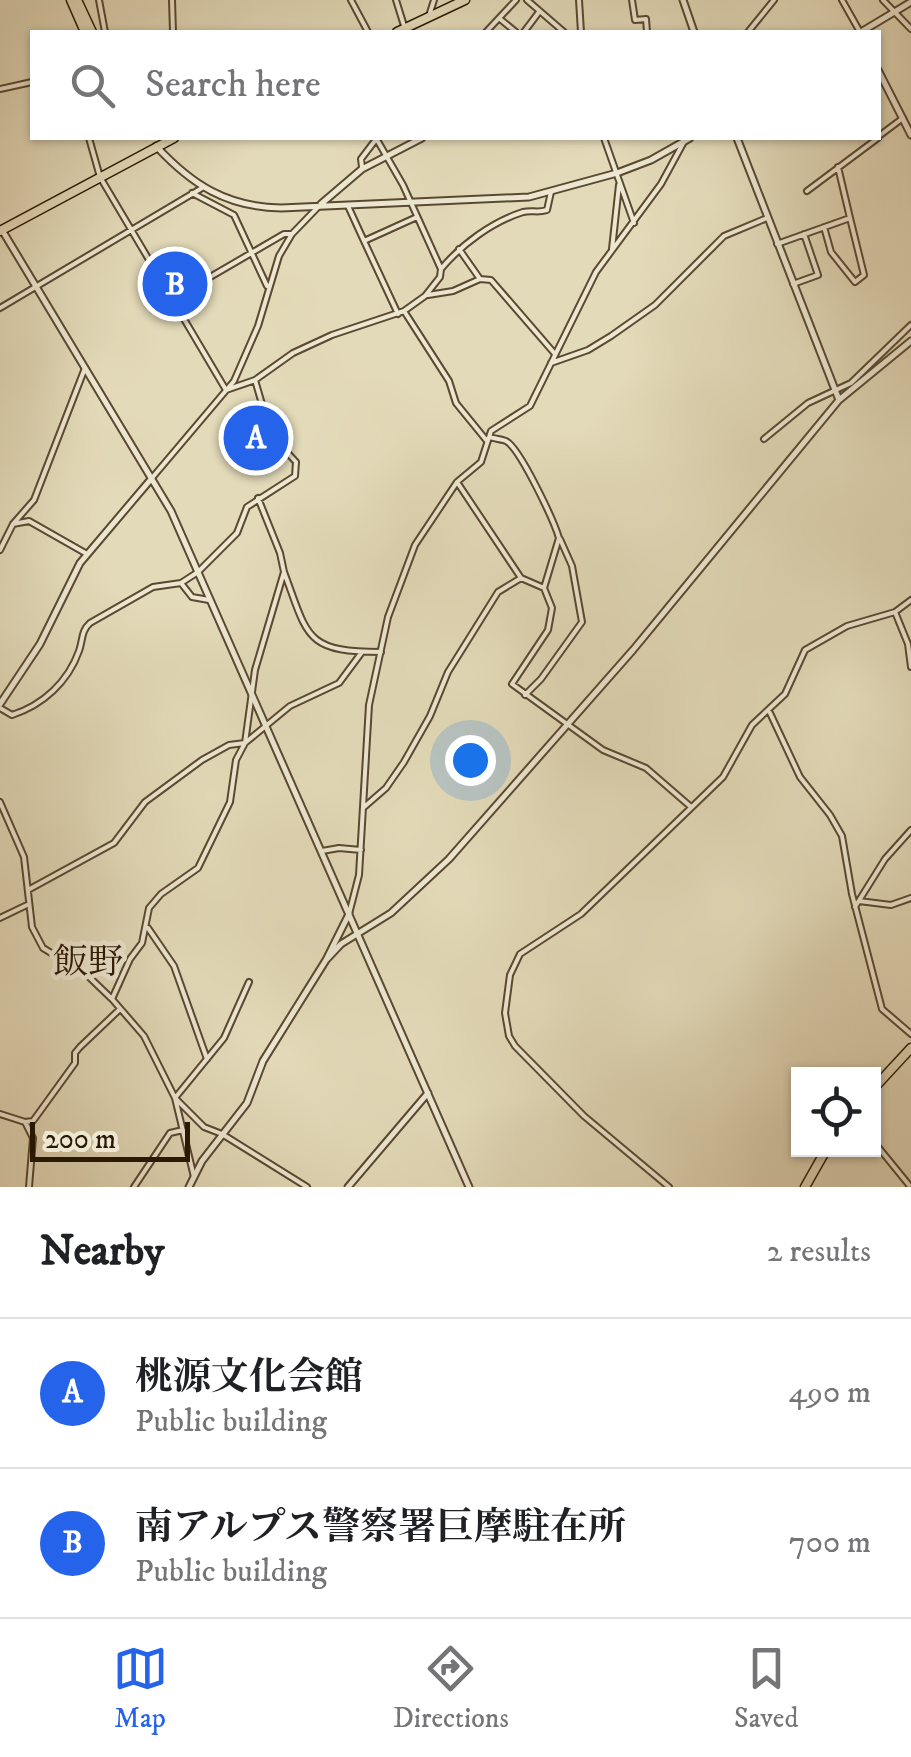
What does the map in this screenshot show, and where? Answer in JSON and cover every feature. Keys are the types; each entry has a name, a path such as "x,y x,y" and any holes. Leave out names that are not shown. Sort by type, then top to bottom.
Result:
{"main road":[{"path":"74,0 87,30"},
{"path":"403,30 465,0"},
{"path":"0,229 100,177 152,140"},
{"path":"881,1080 911,1048"},
{"path":"809,1185 823,1157"}],"street":[{"path":"98,0 105,30"},
{"path":"172,0 173,30"},
{"path":"350,0 367,30"},
{"path":"396,0 401,30"},
{"path":"429,16 434,0"},
{"path":"488,30 516,0"},
{"path":"527,0 562,30"},
{"path":"578,0 581,30"},
{"path":"632,0 635,20 646,19 647,30"},
{"path":"683,0 693,30"},
{"path":"750,30 774,0"},
{"path":"842,0 859,30"},
{"path":"883,0 911,30"},
{"path":"863,30 911,2"},
{"path":"526,30 539,12"},
{"path":"500,19 514,30"},
{"path":"881,76 911,135"},
{"path":"0,89 30,82"},
{"path":"881,135 903,118"},
{"path":"89,140 100,177 226,390"},
{"path":"152,140 178,170 222,198 254,206 348,206 506,199 550,192 651,160 684,140"},
{"path":"362,169 361,159 375,140"},
{"path":"226,390 233,391 256,380 294,353 332,335 404,311 426,296 440,277 441,268 378,140"},
{"path":"256,380 271,435 296,462 295,476 247,507 238,533 198,572 181,583 153,586 90,622 84,628 74,662 48,696 12,715 0,706 46,634 86,554 226,390 246,359 278,256 292,234 362,169 417,140"},
{"path":"605,140 634,222"},
{"path":"190,1187 222,1134 247,1103 263,1062 326,960 349,914 359,875 370,704 388,617 415,545 457,482 481,462 491,431 530,406 579,304 686,140"},
{"path":"737,140 839,400"},
{"path":"807,192 874,140"},
{"path":"824,227 831,252 855,282 864,275 838,168"},
{"path":"612,249 620,184"},
{"path":"0,308 202,188"},
{"path":"441,268 459,249 512,217 528,210 547,210 550,192"},
{"path":"192,193 234,215 268,289"},
{"path":"348,206 398,314"},
{"path":"364,240 417,217"},
{"path":"551,362 588,350 611,336 655,305 724,236 767,218"},
{"path":"777,244 850,218"},
{"path":"0,229 171,511 470,1187"},
{"path":"174,298 284,234 292,234"},
{"path":"793,284 818,275 804,234"},
{"path":"459,249 480,279"},
{"path":"426,296 453,291 480,279 490,280 555,354"},
{"path":"404,311 450,381 456,404 488,439 506,441 517,453 536,484 572,566 582,622 525,695"},
{"path":"764,438 808,402 835,393 864,372 911,325"},
{"path":"326,960 391,913 449,859 569,724 839,400 911,341"},
{"path":"0,550 14,524 34,500 84,368"},
{"path":"457,482 522,578 544,588"},
{"path":"258,498 304,629 318,644 381,652"},
{"path":"14,524 29,521 86,554"},
{"path":"559,538 544,588 552,608 548,630 512,684 603,750 646,768 692,807"},
{"path":"0,539 8,540"},
{"path":"112,999 130,959 142,944 149,908 160,894 198,868 230,802 236,760 245,743 251,691 284,572"},
{"path":"363,808 386,788 404,762 430,716 448,672 498,592 522,578"},
{"path":"181,583 187,594 211,600"},
{"path":"670,1187 584,1116 527,1060 509,1036 505,1013 510,975 520,954 581,914 723,777 752,725 785,694 804,650 847,626 895,612 911,600"},
{"path":"895,612 908,644 911,667"},
{"path":"28,890 114,843 145,802 202,760 230,745 245,743 302,698 339,684 362,652"},
{"path":"770,710 800,778 842,836 855,908 882,1008 911,1034"},
{"path":"0,802 21,847 34,934 43,948 87,975 144,1036 176,1098 194,1177"},
{"path":"855,908 885,859 911,830"},
{"path":"322,852 339,848 361,850"},
{"path":"859,902 891,905 911,898"},
{"path":"0,918 29,904"},
{"path":"146,926 174,966 207,1059"},
{"path":"176,1098 229,1030 249,982"},
{"path":"0,1114 33,1121 75,1063 80,1046 120,1009"},
{"path":"349,1187 428,1093"},
{"path":"176,1098 204,1127 222,1134 306,1187"},
{"path":"25,1122 33,1138 29,1187"},
{"path":"134,1187 170,1134 184,1130"},
{"path":"881,1151 908,1185"}],"place":[{"name":"南アルプス警察署巨摩駐在所","path":"175,284"},
{"name":"桃源文化会館","path":"256,438"}],"district":[{"name":"飯野","path":"88,961"}]}
